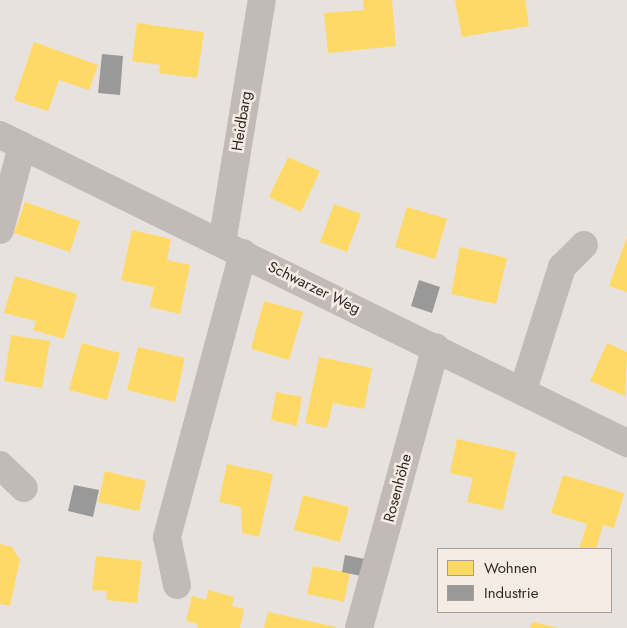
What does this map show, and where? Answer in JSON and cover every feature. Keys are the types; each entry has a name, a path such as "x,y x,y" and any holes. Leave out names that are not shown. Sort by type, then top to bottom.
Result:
{"street":[{"name":"Heidbarg","path":"177,584 167,537 232,248 262,0"},
{"name":"Schwarzer Weg","path":"11,140 436,347 627,443"},
{"path":"0,230 11,140"},
{"path":"523,390 562,267 584,245"},
{"name":"Rosenhöhe","path":"359,628 436,347"},
{"path":"0,464 24,488"}],"building: Wohnen":[{"path":"363,0 392,0 396,46 328,53 324,13 364,10"},
{"path":"455,0 525,0 529,26 462,37"},
{"path":"137,23 204,32 197,78 159,73 160,65 132,61"},
{"path":"34,42 98,65 89,90 59,80 48,111 14,100"},
{"path":"288,157 320,171 301,212 269,197"},
{"path":"25,202 80,221 70,252 14,233"},
{"path":"334,204 361,214 347,252 320,242"},
{"path":"407,207 447,219 435,259 395,247"},
{"path":"132,230 171,239 167,260 190,265 180,314 150,307 154,287 121,280"},
{"path":"627,237 627,292 609,286"},
{"path":"460,247 507,258 496,304 451,294"},
{"path":"15,276 77,294 64,339 33,330 36,321 4,313"},
{"path":"264,301 303,312 289,360 251,349"},
{"path":"11,335 50,341 42,388 4,381"},
{"path":"82,343 120,353 107,400 69,390"},
{"path":"607,343 627,352 625,396 590,381"},
{"path":"138,347 185,358 175,402 127,390"},
{"path":"319,357 372,368 364,409 333,403 327,428 305,423"},
{"path":"276,392 302,397 297,426 271,420"},
{"path":"457,439 516,452 503,510 467,502 473,478 450,473"},
{"path":"227,464 273,474 259,537 242,533 241,507 219,502"},
{"path":"105,471 146,481 139,511 98,502"},
{"path":"563,475 624,493 614,528 603,525 596,548 579,548 587,524 551,513"},
{"path":"303,495 349,507 340,542 294,530"},
{"path":"0,544 12,547 20,560 10,606 0,604"},
{"path":"96,556 142,561 137,603 106,600 107,591 92,590"},
{"path":"313,566 350,573 344,602 307,594"},
{"path":"208,590 234,597 232,606 244,609 240,628 197,628 198,624 186,621 192,596 206,600"},
{"path":"268,612 336,627 336,628 264,628"},
{"path":"532,622 555,627 555,628 530,628"}],"building: Industrie":[{"path":"102,54 123,56 120,95 98,93"},
{"path":"419,280 440,287 432,313 411,306"},
{"path":"74,485 99,490 93,517 68,511"},
{"path":"345,555 370,560 366,577 342,572"}]}
